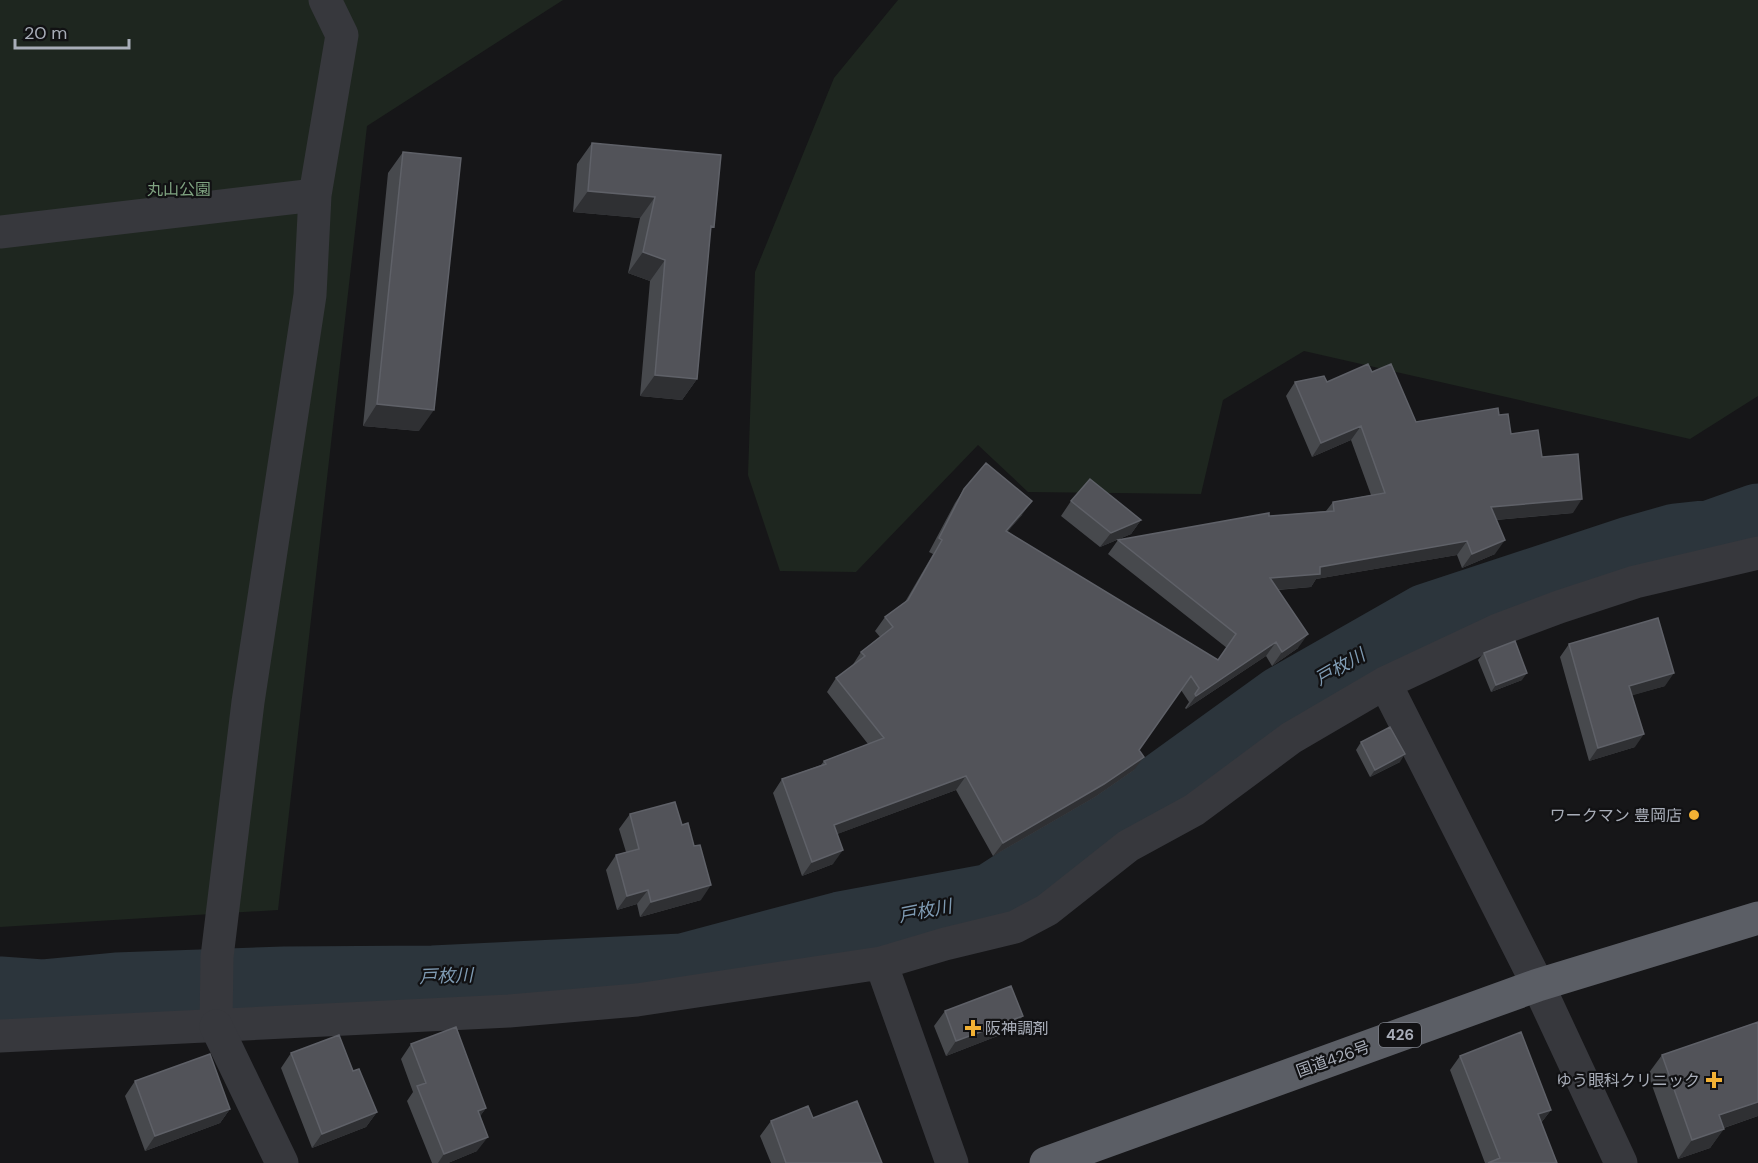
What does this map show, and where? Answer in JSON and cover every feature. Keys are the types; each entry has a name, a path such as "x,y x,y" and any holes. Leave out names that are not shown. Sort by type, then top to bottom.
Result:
{"highway":[{"name":"国道426号","path":"1046,1163 1538,985 1758,918"}],"street":[{"path":"282,1163 216,1026 218,945 248,702 310,295 315,195 342,35 325,0"},
{"path":"0,232 315,195"},
{"path":"0,1036 509,1011 637,1000 881,963 1015,927 1047,910 1128,846 1194,810 1291,738 1385,683 1498,630 1559,607 1635,582 1758,553"},
{"path":"1385,683 1538,985 1621,1163"},
{"path":"881,963 952,1163"}],"green space":[{"name":"丸山公園","path":"0,0 563,0 367,126 278,910 0,927"},
{"path":"898,0 1758,0 1758,396 1690,439 1304,351 1223,400 1201,494 1028,492 978,445 856,572 780,571 748,475 755,272 834,78"}],"building":[{"path":"592,143 721,155 714,227 711,226 697,379 655,375 665,260 643,252 655,197 588,191"},
{"path":"403,152 461,158 434,410 377,404"},
{"path":"1368,364 1372,372 1391,364 1416,422 1498,408 1499,415 1508,414 1511,434 1538,430 1542,457 1578,454 1582,499 1491,507 1505,540 1472,554 1467,541 1320,567 1320,574 1270,578 1308,634 1282,652 1276,642 1196,696 1199,688 1191,676 1139,750 1144,757 1104,784 1003,843 966,776 834,825 843,850 812,862 782,779 826,764 824,761 884,738 836,678 865,656 861,652 893,627 885,617 908,600 942,540 939,538 964,489 986,463 1032,501 1006,531 1218,660 1236,634 1118,540 1269,513 1269,516 1334,511 1333,502 1385,493 1361,426 1321,443 1295,382 1324,376 1327,382"},
{"path":"1090,479 1141,520 1111,533 1071,501"},
{"path":"1658,618 1674,673 1629,686 1644,734 1598,748 1569,644"},
{"path":"1515,641 1527,673 1496,685 1484,653"},
{"path":"1390,727 1405,754 1375,770 1361,742"},
{"path":"675,802 682,825 688,823 694,846 700,845 711,885 651,902 648,890 627,896 616,855 639,849 630,814"},
{"path":"1011,986 1023,1016 956,1041 945,1011"},
{"path":"1758,1022 1758,1102 1719,1115 1724,1129 1692,1140 1662,1055"},
{"path":"456,1027 486,1108 478,1111 488,1137 444,1154 417,1086 426,1083 411,1044"},
{"path":"1521,1032 1551,1110 1538,1114 1557,1163 1488,1163 1500,1158 1460,1056"},
{"path":"339,1035 353,1071 359,1069 377,1112 322,1134 291,1053"},
{"path":"210,1054 230,1109 155,1136 135,1081"},
{"path":"857,1101 882,1163 786,1163 771,1121 808,1106 813,1118"}],"waterway":[{"name":"戸枚川","path":"0,991 42,994 116,987 285,981 433,980 683,968 841,926 992,898 1157,791 1283,700 1427,618 1630,551 1676,538 1713,534 1758,518"}],"place":[{"name":"ワークマン 豊岡店","path":"1694,815"},
{"name":"阪神調剤","path":"973,1028"},
{"name":"ゆう眼科クリニック","path":"1714,1080"}]}
